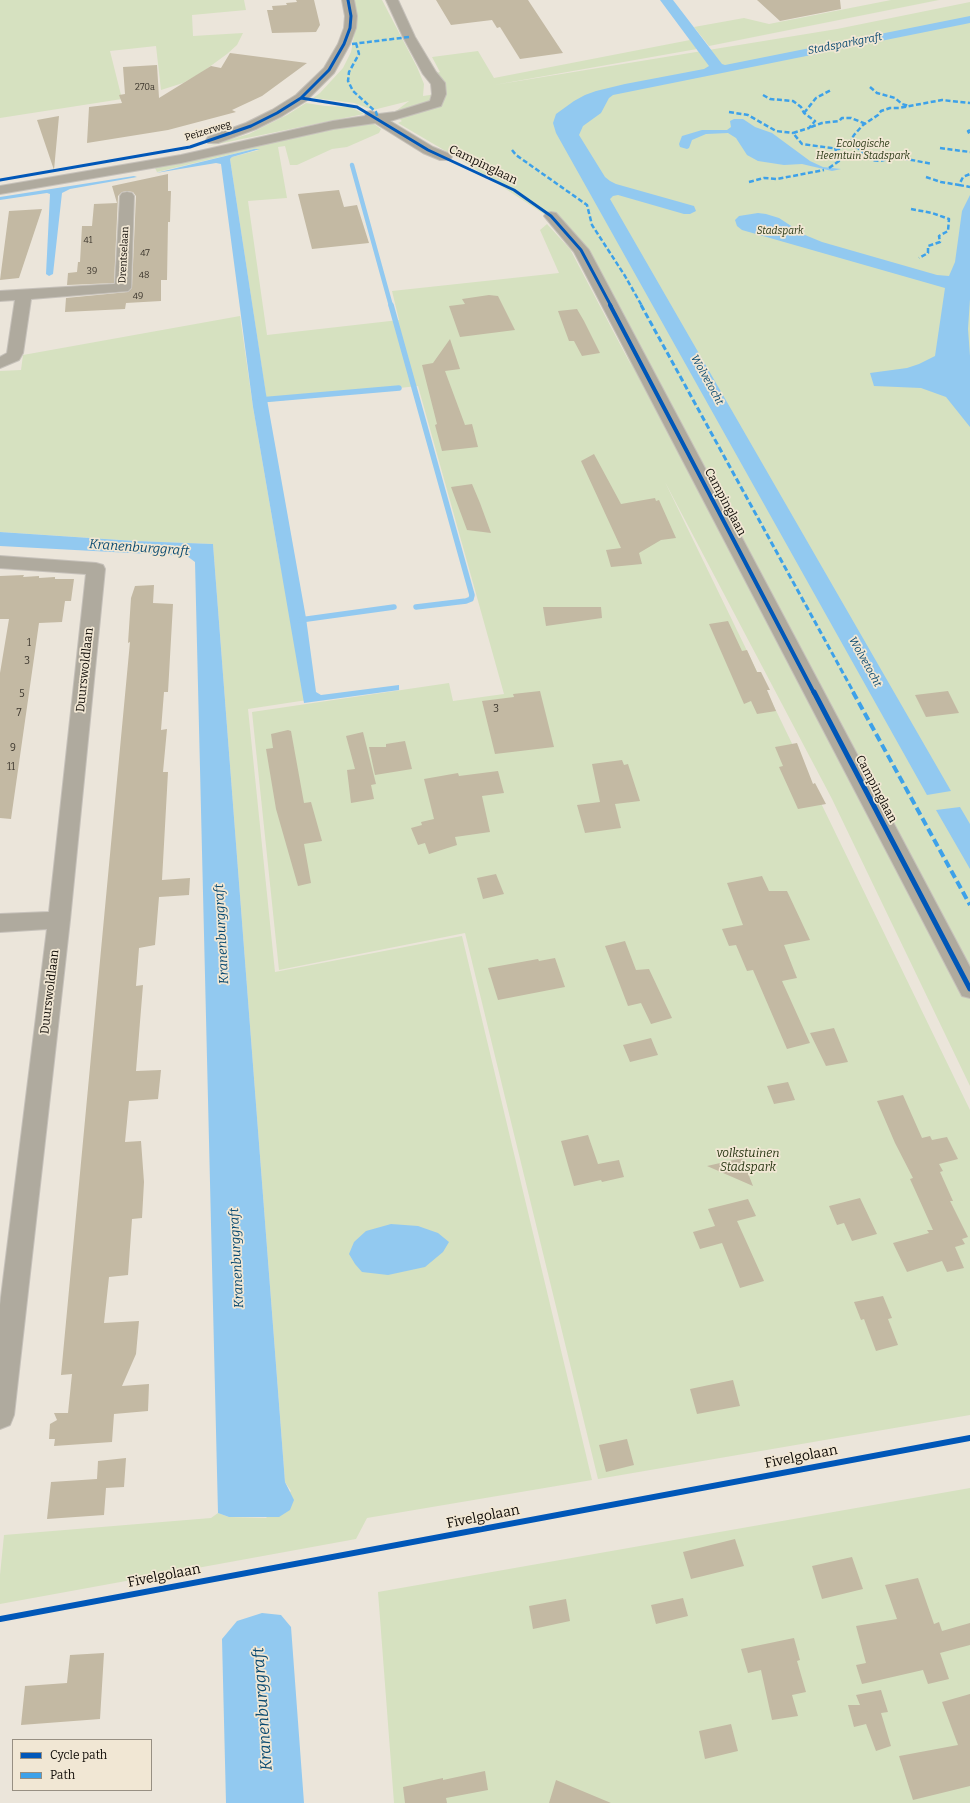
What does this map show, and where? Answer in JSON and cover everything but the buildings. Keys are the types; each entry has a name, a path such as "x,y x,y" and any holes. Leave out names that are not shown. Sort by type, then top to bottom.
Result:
{"street":[{"name":"Peizerweg","path":"0,180 190,146 251,126 277,113 301,98 329,70 344,44 350,28 351,16 348,0"},
{"name":"Peizerweg","path":"374,116 410,112 436,103 439,87 438,83 430,74 408,37 392,0"},
{"name":"Peizerweg","path":"0,190 181,159 374,116 412,103 425,92 429,84 430,74"},
{"name":"Campinglaan","path":"374,116 428,150 445,157"},
{"name":"Drentselaan","path":"0,296 122,288 127,196"},
{"name":"Campinglaan","path":"551,216 582,250 970,989"},
{"path":"0,363 13,357 16,353 24,294"},
{"name":"Duurswoldlaan","path":"0,562 96,569 58,920 0,1415"},
{"path":"0,923 58,920"}],"green space":[{"path":"0,0 244,0 246,10 192,15 193,36 243,33 237,45 227,54 201,73 183,83 161,90 156,46 110,51 122,99 0,118"},
{"path":"354,0 382,0 417,67 424,84 423,96 443,93 436,73 440,72 432,57 478,51 494,78 690,40 697,49 494,85 837,29 970,2 970,1086 832,799 665,482 970,1110 970,1415 598,1479 465,933 279,970 252,712 449,683 453,701 504,694 418,386 267,402 230,159 232,157 259,150 254,149 157,172 155,168 359,124 374,124 381,129 379,133 347,147 332,149 297,165 290,165 285,146 278,147 287,198 248,201 267,335 399,320 392,291 559,273 540,230 547,224 570,249 632,367 570,231 466,163 398,123 402,121 392,114 409,101 373,110 354,103 313,98 320,93 343,68 351,52 357,20"},
{"path":"891,0 939,0 709,46 694,27 744,18 769,24"},
{"path":"306,103 325,106 351,107 364,114 208,146 249,134 287,115"},
{"path":"240,316 253,407 278,552 307,700 248,709 275,972 462,936 592,1480 367,1518 356,1539 0,1604 0,1575 4,1535 211,1518 218,1513 229,1517 266,1518 291,1491 285,1482 213,544 135,541 0,532 0,371 21,370 23,355"},
{"path":"970,1488 970,1803 394,1803 378,1592"}],"water":[{"path":"660,0 673,0 722,64 725,65 970,16 970,23 613,95 609,98 601,113 583,126 579,135 605,177 610,181 694,206 696,211 690,214 684,214 618,195 613,196 610,199 951,791 927,795 556,133 553,123 556,114 585,95 625,84 704,69 709,66"},
{"path":"734,119 743,119 755,127 772,133 810,161 823,167 841,169 832,171 802,164 784,165 758,161 747,155 736,138 728,133 706,134 692,140 689,148 687,149 680,147 679,144 682,136 702,130 727,130 731,127 730,121"},
{"path":"254,149 260,149 232,157 230,159 266,394 306,618 316,692 321,695 399,685 399,690 304,703 253,407 221,164 216,163 156,173"},
{"path":"134,176 137,177 70,189 62,193 53,274 49,276 46,274 50,194 47,193 0,200 0,197"},
{"path":"970,195 970,299 968,329 970,356 970,427 946,397 921,388 874,386 870,373 907,368 935,356 945,288 742,230 737,226 735,220 739,216 758,213 766,214 779,218 805,235 822,242 937,275 949,276 955,262 962,211"},
{"name":"Kranenburggraft","path":"0,532 135,541 213,544 285,1482 294,1500 290,1510 279,1517 229,1517 218,1513 195,562 187,556 0,546"},
{"path":"960,807 970,824 970,869 936,810"},
{"path":"391,1224 418,1226 438,1233 449,1242 443,1252 425,1267 388,1275 362,1272 349,1254 354,1242 366,1231"},
{"name":"Kranenburggraft","path":"262,1613 281,1615 291,1627 304,1803 226,1803 222,1639 237,1621"}],"waterway":[{"path":"352,165 391,306"},
{"path":"391,305 472,595 471,599 466,601 416,607"},
{"path":"260,400 399,388"},
{"path":"300,620 394,607"}],"marked path":[{"path":"352,44 409,37"},
{"path":"356,43 359,54 349,72 348,81 353,91 376,112 378,119"},
{"path":"870,87 877,93 895,98 902,104 909,106"},
{"path":"804,113 816,98 831,90"},
{"path":"763,95 770,99 793,101 801,107 804,113 815,121 809,128 793,133 802,144 839,149 849,144 858,148 872,160 880,161 897,157 932,164"},
{"path":"849,144 854,135 863,125 878,115 881,111 890,108 899,108 942,100 970,103"},
{"path":"729,112 748,115 776,131 793,133"},
{"path":"811,127 822,123 839,121 842,118 851,118 866,124"},
{"path":"970,130 968,131 970,135"},
{"path":"829,168 839,161 835,148"},
{"path":"940,148 970,152"},
{"path":"512,150 516,155 587,205 592,225 625,276 970,905"},
{"path":"749,182 764,178 777,179 824,170"},
{"path":"926,177 941,182 959,185 963,177 970,174"},
{"path":"959,185 970,187"},
{"path":"911,209 932,213 949,219 948,231 939,236 940,242 928,246 928,253 919,258"}],"cycle path":[{"path":"0,180 190,147 251,126 277,113 301,98 329,70 344,44 350,28 351,16 348,0"},
{"path":"301,98 318,102 344,104 357,107 428,150 514,190 551,216 581,250 970,989"},
{"name":"Fivelgolaan","path":"0,1619 970,1438"}],"water label":[{"name":"Stadsparkgraft","path":"845,44"},
{"name":"Wolvetocht","path":"707,380"},
{"name":"Wolvetocht","path":"865,662"}],"park label":[{"name":"Ecologische Heemtuin Stadspark","path":"863,150"},
{"name":"Stadspark","path":"780,231"},
{"name":"volkstuinen Stadspark","path":"748,1161"}]}
